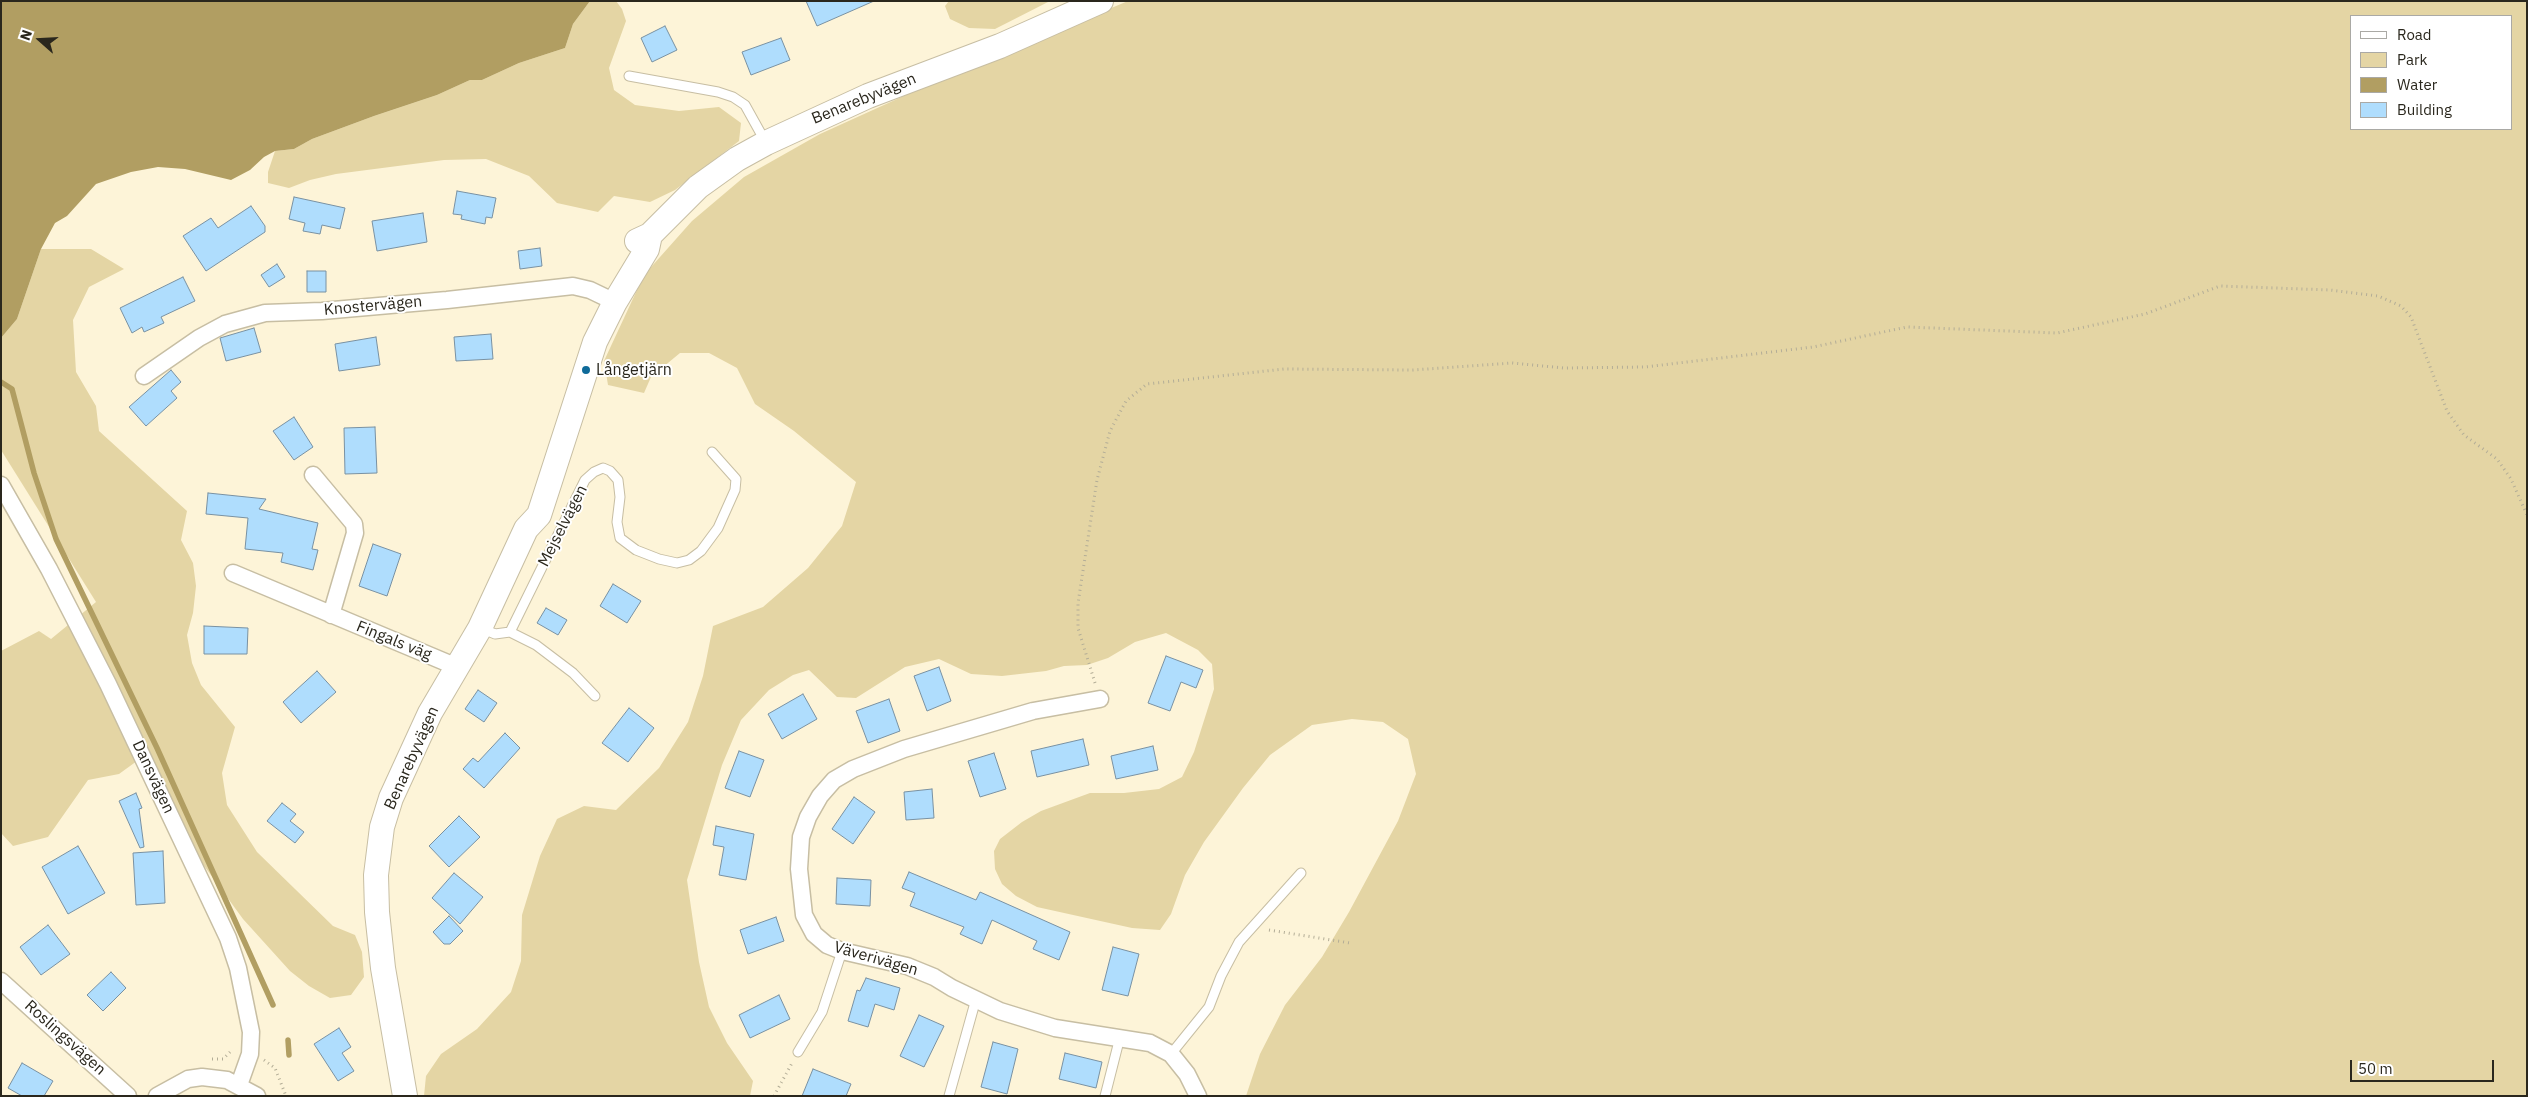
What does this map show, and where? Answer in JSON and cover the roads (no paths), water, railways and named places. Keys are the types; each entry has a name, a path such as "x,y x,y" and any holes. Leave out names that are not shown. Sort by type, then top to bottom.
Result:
{"street":[{"name":"Benarebyvägen","path":"406,1096 383,968 377,912 379,842 391,798 408,759 480,628 526,529 539,515 596,342 608,299 647,249 650,235 698,187 737,159 850,103 1000,46 1101,1"},
{"name":"Knostervägen","path":"144,376 199,338 225,324 265,313 437,301 573,286 608,299"},
{"path":"313,474 354,524 355,533 331,615"},
{"name":"Dansvägen","path":"1,485 49,568 108,684 228,938 238,968 251,1032 250,1054 239,1085"},
{"name":"Fingals väg","path":"232,573 457,667"},
{"name":"Väverivägen","path":"1100,699 1033,711 904,749 853,769 834,780 820,796 808,817 801,837 798,869 804,915 814,934 827,945 842,951 907,966 934,976 976,1000 1000,1011 1055,1028 1150,1043 1171,1054 1187,1074 1197,1090 1198,1096"},
{"name":"Roslingsvägen","path":"3,987 128,1096"},
{"path":"156,1096 188,1079 214,1077 239,1085 257,1096"}],"lane":[{"path":"629,76 718,92 733,98 745,105 766,143"},
{"name":"Mejselvägen","path":"510,632 584,480 603,468 610,471 618,480 620,497 617,522 620,538 636,550 659,559 677,563 689,560 701,551 718,528 736,490 736,479 712,452"},
{"path":"480,628 495,634 510,632 553,657 573,673 594,696"},
{"path":"1171,1054 1209,1007 1229,958 1251,927 1301,872"},
{"path":"798,1052 822,1012 842,951"},
{"path":"949,1096 976,1000"},
{"path":"1105,1096 1120,1037"}],"water":[{"path":"1,1 590,1 573,24 565,48 519,63 482,80 470,80 437,95 312,139 294,149 275,151 264,157 250,170 231,180 185,169 158,167 131,172 96,184 67,216 55,223 41,249 17,319 1,338"}],"waterway":[{"path":"1,382 12,389 34,473 56,539 157,748 273,1005"},
{"path":"288,1040 289,1055"}],"place":[{"name":"Långetjärn","path":"586,370"}]}
